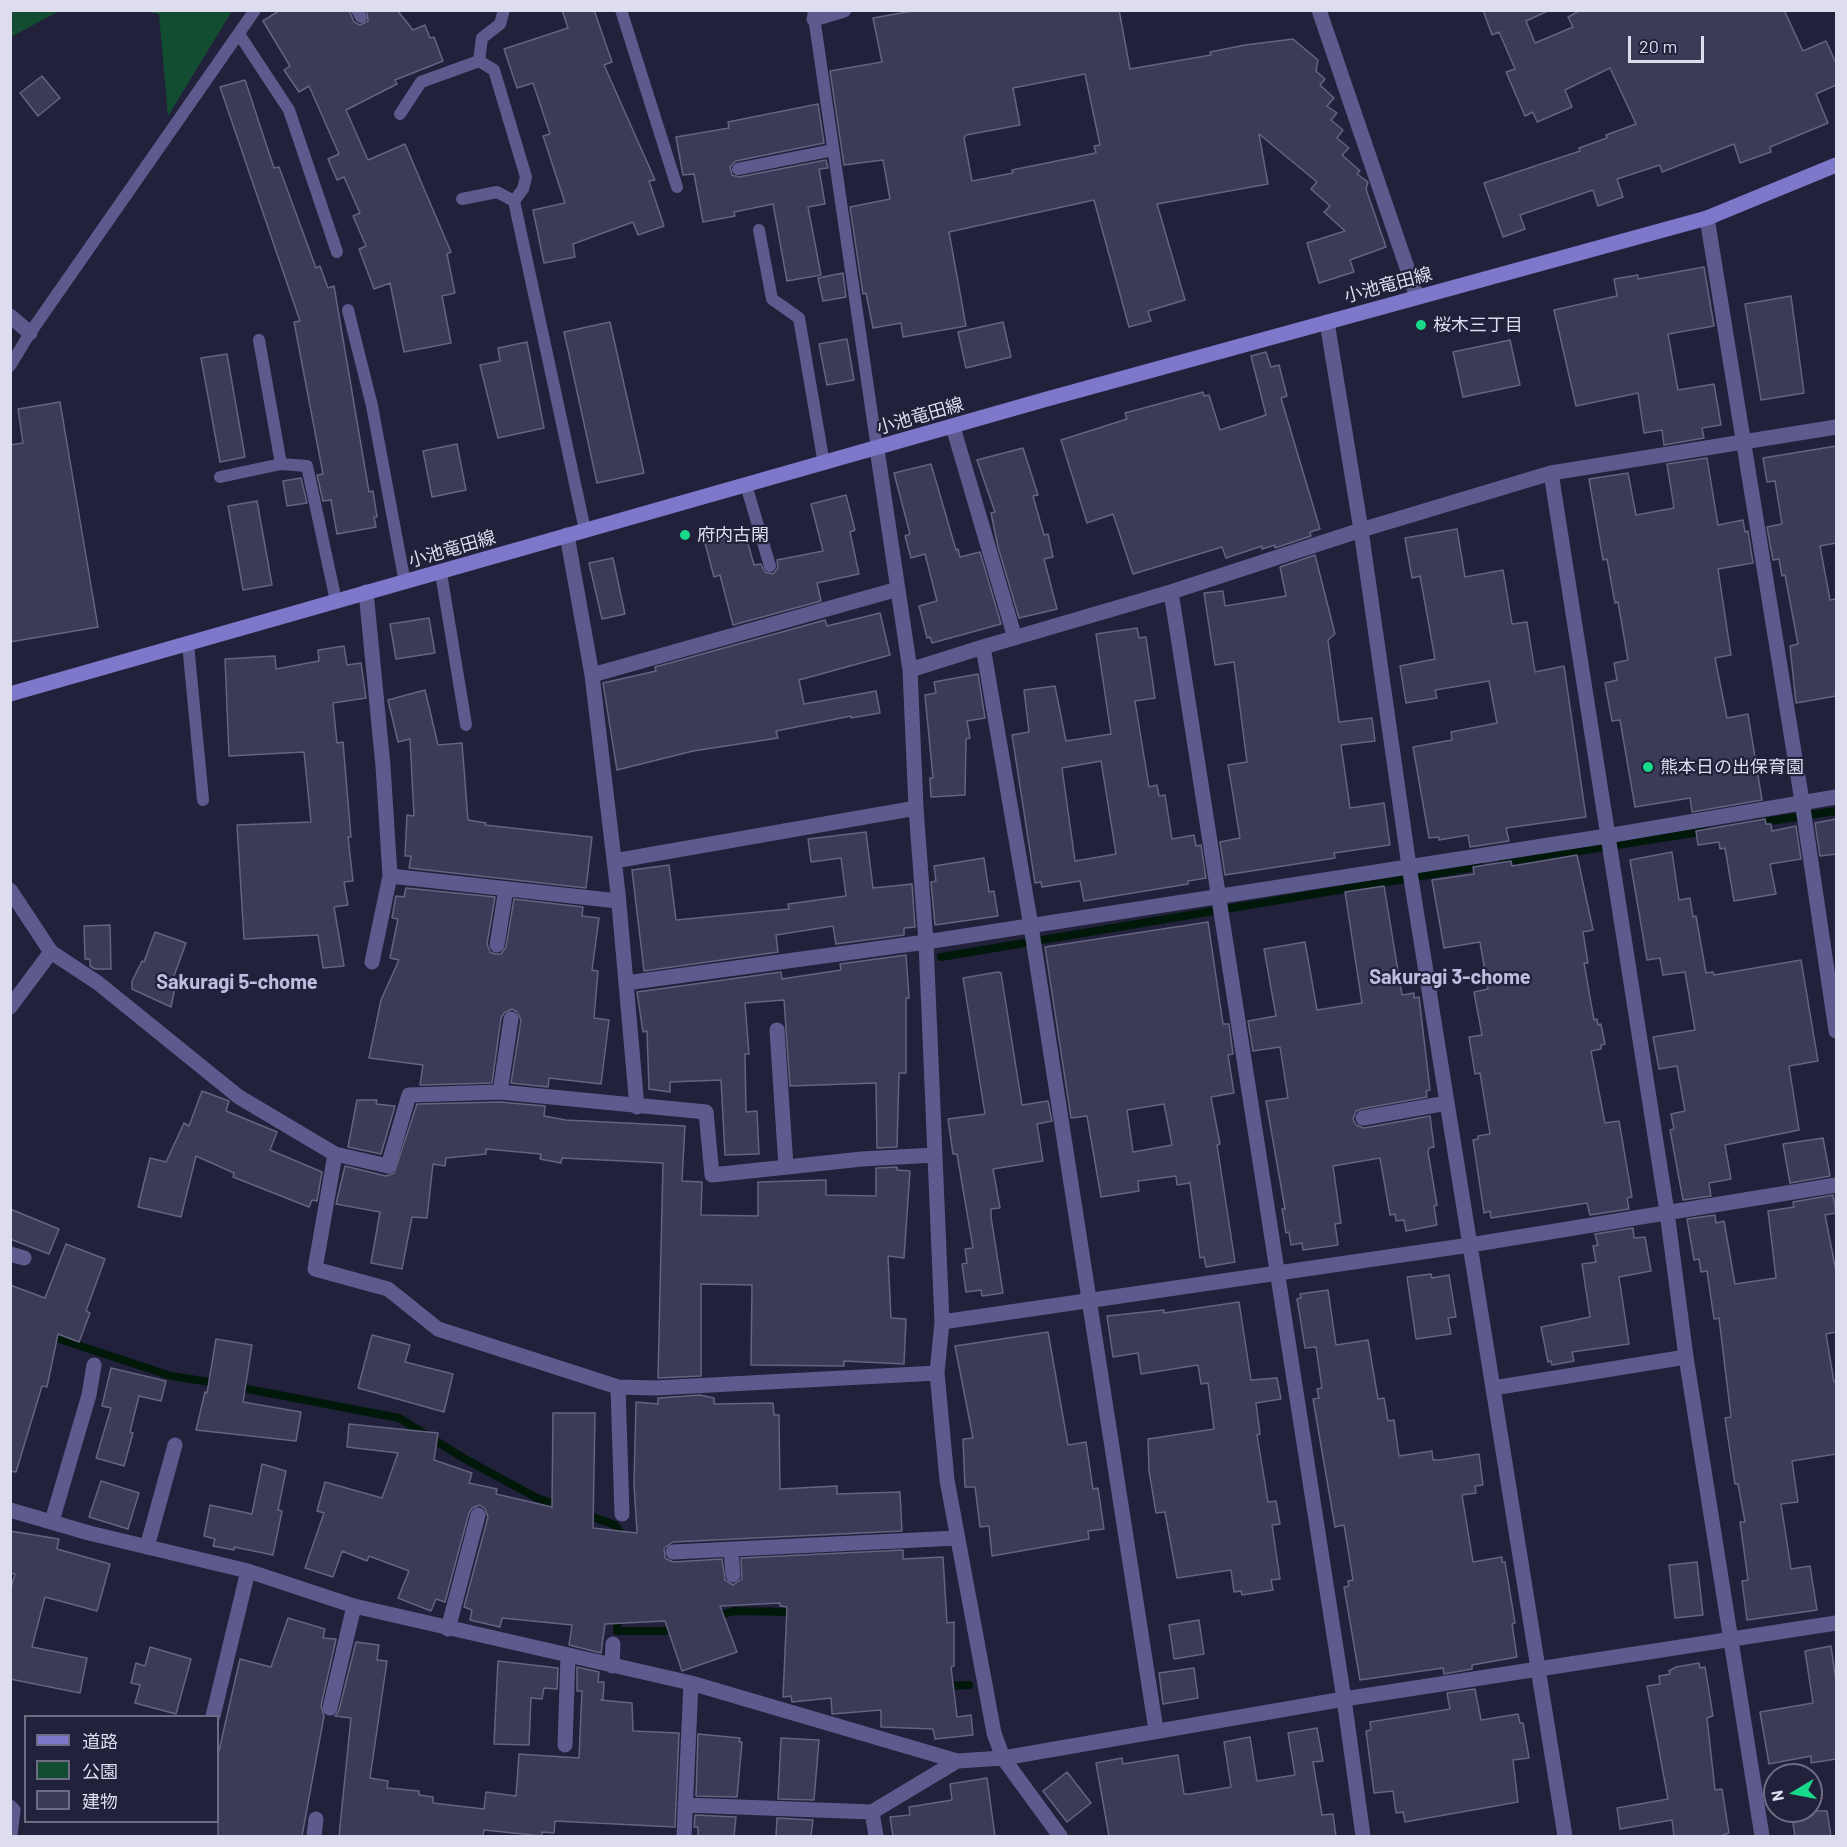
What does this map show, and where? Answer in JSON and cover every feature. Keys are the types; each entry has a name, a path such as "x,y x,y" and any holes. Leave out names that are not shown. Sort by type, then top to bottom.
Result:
{"main road":[{"name":"小池竜田線","path":"10,694 366,592 441,573 567,535 1707,218 1836,165"}],"street":[{"path":"813,15 844,10"},
{"path":"1319,10 1417,297"},
{"path":"1707,218 1802,801 1836,1031"},
{"path":"10,316 30,333"},
{"path":"1327,322 1361,530 1409,866 1565,1836"},
{"path":"953,427 1015,638"},
{"path":"910,670 1171,592 1361,530 1551,473 1836,428"},
{"path":"876,449 910,670 916,808 926,942 942,1322 937,1373 947,1480 994,1733 1003,1758 1060,1836"},
{"path":"1551,473 1667,1212 1686,1357 1729,1640 1762,1836"},
{"path":"567,535 592,675 614,861 637,1107"},
{"path":"592,675 898,588"},
{"path":"366,592 383,766 390,876 372,962"},
{"path":"1171,592 1344,1699 1363,1836"},
{"path":"983,648 1031,926 1156,1730"},
{"path":"626,983 926,942 1220,897 1607,836 1836,797"},
{"path":"614,861 916,808"},
{"path":"390,876 618,901"},
{"path":"497,945 506,889"},
{"path":"10,890 51,952 98,983 239,1097 335,1154 388,1166 409,1095 500,1092 706,1112 712,1175 935,1155"},
{"path":"10,1007 51,952"},
{"path":"500,1092 511,1019"},
{"path":"777,1030 786,1167"},
{"path":"1363,1118 1447,1103"},
{"path":"335,1154 315,1269 388,1289 438,1329 618,1387 655,1388 937,1373"},
{"path":"942,1322 1470,1245 1836,1185"},
{"path":"1493,1388 1686,1357"},
{"path":"52,1521 89,1395 94,1365"},
{"path":"618,1387 622,1514"},
{"path":"147,1547 175,1445"},
{"path":"10,1510 147,1547 248,1571 354,1606 691,1683 957,1761 1003,1758 1344,1699 1836,1623"},
{"path":"448,1629 478,1515"},
{"path":"673,1551 957,1538"},
{"path":"731,1550 733,1575"},
{"path":"213,1715 248,1571"},
{"path":"330,1708 354,1606"},
{"path":"612,1666 613,1644"},
{"path":"565,1745 568,1656"},
{"path":"684,1836 691,1683"},
{"path":"685,1805 872,1812 957,1761"},
{"path":"10,1807 13,1810 10,1835"},
{"path":"872,1812 876,1836"},
{"path":"314,1836 316,1819"}],"lane":[{"path":"10,366 30,333 255,10"},
{"path":"479,61 482,38 500,24 504,10"},
{"path":"621,10 677,187"},
{"path":"813,15 876,449"},
{"path":"239,34 289,110 337,252"},
{"path":"400,114 421,82 479,61"},
{"path":"479,61 494,70 526,177 523,189 514,201 585,530"},
{"path":"738,169 833,150"},
{"path":"462,199 497,192 514,201"},
{"path":"759,230 772,298 799,318 824,464"},
{"path":"348,310 372,406 405,583"},
{"path":"259,340 281,465"},
{"path":"220,477 281,465 307,466 336,601"},
{"path":"747,485 770,566"},
{"path":"441,573 466,725"},
{"path":"188,644 203,800"}],"green space":[{"path":"11,10 58,10 59,11 11,37"},
{"path":"144,11 232,11 168,116 159,14"}],"building":[{"path":"280,10 349,10 354,22 360,25 368,21 367,10 397,10 413,30 425,25 430,38 434,37 443,61 395,80 397,84 346,110 368,160 405,144 451,252 447,254 455,293 442,296 451,343 404,352 390,283 374,289 359,249 366,246 353,216 360,213 344,177 337,180 328,159 339,154 309,86 299,92 284,70 290,66 263,21"},
{"path":"562,10 594,10 612,62 604,65 655,180 649,181 664,226 638,235 633,222 573,244 575,257 544,263 533,210 565,203 543,136 550,134 533,83 517,88 504,49 568,28"},
{"path":"918,10 1119,10 1130,69 1211,55 1210,52 1245,45 1293,39 1318,60 1316,71 1325,79 1320,85 1334,98 1327,106 1337,113 1331,120 1343,130 1337,138 1349,148 1342,155 1360,171 1357,174 1368,182 1366,189 1386,247 1350,260 1354,272 1319,283 1307,243 1345,231 1324,212 1330,206 1311,189 1317,182 1259,134 1268,184 1157,204 1185,300 1148,311 1151,321 1129,327 1094,200 949,232 966,326 903,337 901,323 873,328 866,293 863,294 850,207 890,199 883,160 844,165 830,71 882,62 873,18","holes":["1085,74 1100,145 1094,146 1096,153 1012,170 1013,173 972,181 964,138 966,135 1020,125 1013,88"]},
{"path":"1483,10 1550,10 1526,21 1535,43 1573,27 1568,17 1581,10 1784,10 1803,51 1826,41 1836,63 1836,85 1816,94 1828,123 1770,147 1771,152 1740,163 1734,144 1662,172 1660,165 1617,179 1623,197 1598,206 1593,190 1520,215 1525,229 1503,237 1484,183 1580,151 1579,148 1636,124 1610,68 1565,90 1572,107 1537,122 1533,112 1525,116 1506,72 1515,69 1499,32 1492,35"},
{"path":"42,76 60,98 38,116 20,93"},
{"path":"245,80 274,168 279,167 316,268 320,266 328,288 334,286 369,492 373,491 377,517 374,517 376,527 337,534 331,500 323,501 317,475 323,474 294,322 300,321 220,87"},
{"path":"818,104 824,143 736,161 730,167 732,175 739,177 826,160 828,168 819,169 825,204 808,207 821,275 787,281 773,204 734,212 735,216 703,222 694,174 683,175 676,137 729,128 728,122"},
{"path":"1704,267 1714,326 1668,334 1678,390 1714,384 1721,425 1702,428 1704,438 1664,445 1662,430 1644,433 1638,393 1576,406 1554,310 1617,296 1614,279 1638,275 1638,279"},
{"path":"843,273 846,297 823,301 818,278"},
{"path":"1791,296 1804,393 1761,400 1745,304"},
{"path":"610,322 644,473 597,483 564,332"},
{"path":"1003,322 1011,357 966,368 958,332"},
{"path":"847,339 854,380 827,385 819,344"},
{"path":"1510,340 1520,385 1463,397 1453,352"},
{"path":"527,342 544,428 498,438 480,365 500,361 498,348"},
{"path":"1266,352 1271,367 1279,365 1287,396 1281,398 1320,529 1310,532 1311,536 1275,548 1275,545 1262,549 1262,546 1226,558 1222,547 1133,574 1113,514 1087,523 1061,440 1127,419 1125,413 1203,392 1204,396 1209,395 1220,430 1266,415 1251,356"},
{"path":"227,354 245,457 220,462 201,358"},
{"path":"60,402 98,627 10,642 10,445 23,443 18,409"},
{"path":"457,444 466,490 432,497 423,451"},
{"path":"1836,446 1836,543 1820,546 1830,600 1836,599 1836,696 1796,703 1790,646 1798,644 1785,575 1782,576 1779,559 1773,560 1767,527 1782,524 1775,481 1767,482 1763,458"},
{"path":"1023,448 1038,495 1033,496 1044,535 1048,534 1053,557 1044,559 1057,609 1019,618 998,547 991,513 995,512 977,460"},
{"path":"1707,458 1718,525 1743,520 1745,532 1748,531 1753,563 1718,569 1731,655 1715,658 1727,718 1748,714 1762,800 1692,812 1690,798 1635,807 1620,720 1612,721 1605,683 1617,680 1614,663 1628,660 1618,602 1615,603 1607,559 1603,560 1589,479 1628,473 1636,515 1674,508 1667,464"},
{"path":"931,464 956,550 958,549 960,557 980,552 1001,624 932,643 930,637 927,638 919,606 937,601 925,554 911,558 905,536 910,534 894,473"},
{"path":"301,478 307,503 287,506 283,481"},
{"path":"846,495 855,530 850,532 859,574 817,583 821,601 733,625 720,575 714,577 705,543 745,533 754,565 761,564 765,572 773,574 778,568 777,560 823,551 811,504"},
{"path":"257,501 272,585 243,590 228,506"},
{"path":"1457,529 1465,577 1503,570 1512,624 1527,622 1535,672 1564,666 1586,817 1506,828 1509,841 1470,847 1468,835 1439,840 1439,837 1429,838 1413,747 1452,740 1451,732 1497,723 1489,681 1435,690 1437,698 1406,703 1400,666 1435,659 1420,576 1412,578 1405,538"},
{"path":"1315,555 1335,634 1328,640 1339,722 1372,718 1375,741 1341,745 1350,808 1384,803 1390,845 1334,853 1335,858 1225,875 1220,842 1240,838 1228,765 1247,762 1234,662 1215,665 1204,593 1223,591 1225,606 1286,596 1280,567"},
{"path":"613,558 625,614 602,619 589,563"},
{"path":"880,613 890,655 799,680 804,704 876,691 880,713 851,718 851,716 776,731 778,738 693,751 617,770 603,683 656,671 655,667 825,620 827,626"},
{"path":"429,618 435,653 396,659 390,624"},
{"path":"1137,628 1139,638 1146,637 1155,698 1135,701 1149,787 1157,785 1159,796 1165,795 1172,839 1194,835 1196,846 1201,845 1206,878 1188,881 1188,884 1084,901 1080,881 1042,887 1041,882 1035,883 1012,735 1029,732 1024,690 1055,686 1066,741 1111,734 1096,634","holes":["1101,761 1116,854 1075,861 1062,768"]},
{"path":"344,646 347,665 361,663 366,698 333,703 337,743 343,742 351,837 348,837 353,881 344,882 348,905 334,907 344,966 323,968 318,935 244,939 237,825 311,822 304,752 229,756 225,659 275,656 276,669 319,661 318,650"},
{"path":"978,674 985,718 967,721 970,738 966,739 965,795 931,797 930,778 933,778 925,695 936,693 934,682"},
{"path":"425,690 438,745 462,743 468,820 486,823 485,825 592,837 586,888 409,868 411,856 405,856 407,815 414,816 410,739 398,742 388,700"},
{"path":"1765,819 1766,824 1771,824 1772,831 1796,826 1801,859 1770,864 1776,894 1734,901 1725,848 1720,849 1719,842 1698,845 1696,831"},
{"path":"1836,819 1836,854 1820,856 1815,823"},
{"path":"866,832 873,888 912,884 915,927 904,928 904,935 836,944 833,926 776,935 778,952 644,971 632,870 669,865 676,920 789,909 788,904 846,896 841,858 811,862 808,839"},
{"path":"1672,852 1679,900 1690,898 1693,917 1696,916 1706,973 1713,972 1714,975 1801,960 1818,1061 1789,1066 1799,1130 1725,1145 1731,1179 1709,1183 1711,1196 1683,1200 1670,1130 1674,1129 1671,1114 1685,1111 1677,1066 1659,1069 1653,1037 1695,1030 1685,972 1663,975 1660,958 1647,960 1630,860"},
{"path":"1577,855 1593,930 1583,932 1588,963 1584,963 1594,1020 1597,1019 1598,1025 1601,1024 1605,1044 1601,1045 1601,1049 1591,1051 1605,1123 1619,1121 1632,1197 1627,1198 1629,1209 1590,1215 1587,1203 1491,1218 1490,1211 1484,1213 1473,1140 1478,1139 1478,1136 1490,1134 1480,1073 1475,1074 1469,1037 1482,1035 1474,992 1488,989 1480,942 1444,948 1432,880 1474,874 1473,867 1511,861 1512,866"},
{"path":"984,858 989,892 994,891 998,916 935,925 931,882 936,881 934,866"},
{"path":"1384,886 1402,995 1414,993 1414,998 1419,997 1430,1090 1426,1091 1427,1097 1361,1109 1356,1111 1353,1119 1356,1125 1364,1128 1430,1116 1434,1147 1429,1148 1428,1152 1437,1205 1434,1206 1437,1225 1406,1231 1404,1220 1396,1221 1395,1214 1390,1215 1380,1158 1333,1166 1341,1223 1335,1224 1338,1245 1303,1250 1302,1243 1291,1245 1289,1232 1286,1233 1282,1209 1285,1209 1266,1101 1288,1098 1280,1047 1253,1051 1248,1021 1276,1016 1264,949 1305,942 1317,1010 1362,1003 1345,892"},
{"path":"406,888 495,897 487,944 490,952 495,954 501,954 506,947 514,899 583,907 582,916 599,918 592,970 598,971 594,1018 609,1020 601,1084 549,1078 548,1087 511,1083 521,1020 517,1012 512,1009 504,1013 501,1018 492,1083 420,1085 423,1065 369,1058 381,1000 399,960 390,958 398,919 392,918 396,896 404,897"},
{"path":"1208,922 1223,1024 1229,1024 1233,1054 1228,1055 1234,1093 1211,1097 1220,1144 1217,1145 1235,1262 1206,1267 1204,1257 1200,1258 1190,1183 1177,1185 1176,1176 1138,1181 1139,1191 1101,1197 1087,1116 1071,1118 1045,947","holes":["1164,1104 1172,1145 1133,1152 1127,1110"]},
{"path":"110,925 111,969 95,969 90,966 90,959 85,959 84,926"},
{"path":"155,932 186,943 174,976 177,978 171,1007 132,989 132,981 142,961 144,962"},
{"path":"906,955 909,998 906,998 906,1073 899,1073 897,1147 877,1148 876,1083 790,1086 784,1000 745,1003 749,1054 745,1054 746,1112 757,1111 759,1154 725,1155 721,1080 670,1082 670,1092 649,1089 647,1031 643,1032 637,992 781,972 782,979 841,970 840,964"},
{"path":"1001,973 1022,1105 1048,1101 1052,1121 1037,1124 1043,1161 993,1169 1000,1208 991,1209 991,1217 1003,1293 982,1296 981,1290 966,1292 962,1264 967,1263 965,1249 973,1248 957,1154 953,1154 948,1119 985,1114 963,978"},
{"path":"202,1091 229,1101 226,1111 277,1132 270,1150 322,1172 317,1201 312,1200 309,1207 233,1177 234,1173 196,1156 181,1217 138,1207 150,1158 166,1162 184,1123 189,1126"},
{"path":"357,1100 377,1100 376,1104 395,1106 381,1154 348,1147"},
{"path":"500,1102 545,1106 544,1116 566,1120 685,1126 682,1181 702,1182 701,1215 758,1216 758,1182 826,1180 826,1195 876,1196 876,1168 897,1167 897,1170 910,1171 904,1258 888,1256 891,1318 906,1319 904,1364 844,1361 844,1366 751,1365 752,1285 701,1284 701,1376 658,1378 663,1163 562,1158 561,1163 540,1159 541,1154 486,1149 486,1154 446,1158 445,1166 433,1164 427,1218 412,1217 402,1269 371,1263 380,1212 336,1204 345,1166 386,1176 394,1173 417,1104"},
{"path":"1823,1138 1830,1176 1790,1183 1783,1144"},
{"path":"1833,1195 1836,1213 1825,1215 1836,1271 1836,1332 1826,1334 1834,1382 1836,1382 1836,1454 1792,1461 1798,1502 1781,1504 1791,1569 1810,1566 1817,1610 1747,1620 1742,1581 1748,1580 1740,1522 1745,1522 1738,1484 1735,1484 1725,1418 1731,1417 1719,1318 1714,1319 1707,1271 1701,1272 1699,1259 1694,1260 1687,1219 1715,1215 1716,1223 1724,1221 1735,1284 1776,1278 1768,1211 1794,1207 1793,1202"},
{"path":"10,1209 59,1229 49,1254 10,1239"},
{"path":"1633,1228 1634,1238 1645,1237 1651,1271 1619,1277 1629,1344 1572,1352 1574,1361 1552,1365 1551,1361 1548,1362 1541,1327 1590,1317 1582,1264 1596,1262 1593,1246 1598,1245 1595,1234"},
{"path":"66,1244 105,1259 86,1311 90,1313 79,1342 58,1334 47,1387 42,1386 16,1472 10,1471 10,1285 45,1298"},
{"path":"1431,1274 1432,1278 1449,1275 1456,1317 1448,1318 1451,1334 1416,1339 1407,1277"},
{"path":"1328,1290 1336,1345 1368,1340 1378,1399 1384,1398 1388,1421 1394,1420 1399,1456 1432,1451 1433,1460 1440,1460 1479,1454 1483,1485 1475,1486 1476,1493 1462,1495 1473,1562 1502,1557 1502,1562 1505,1562 1515,1623 1512,1624 1517,1657 1472,1665 1472,1669 1444,1674 1443,1668 1360,1680 1344,1587 1349,1586 1348,1581 1353,1580 1344,1525 1335,1527 1313,1399 1319,1398 1317,1389 1322,1388 1316,1347 1305,1348 1297,1299 1301,1298 1300,1294"},
{"path":"1239,1302 1251,1380 1277,1378 1281,1399 1256,1403 1260,1434 1257,1435 1268,1502 1276,1501 1280,1524 1272,1525 1280,1579 1271,1580 1273,1590 1242,1595 1241,1591 1234,1592 1231,1570 1177,1578 1165,1512 1156,1513 1149,1471 1148,1439 1214,1429 1208,1383 1201,1384 1198,1365 1141,1374 1138,1353 1113,1357 1107,1316 1164,1310 1164,1313"},
{"path":"1048,1332 1068,1445 1086,1442 1093,1489 1098,1488 1104,1529 1088,1531 1089,1539 992,1556 989,1526 980,1527 975,1487 965,1487 963,1439 973,1438 955,1346"},
{"path":"372,1335 410,1345 405,1362 453,1374 444,1412 358,1388"},
{"path":"216,1339 252,1345 243,1402 301,1412 296,1441 196,1430 205,1392 207,1393"},
{"path":"111,1368 166,1381 161,1401 139,1396 130,1432 133,1433 124,1466 96,1458 111,1408 102,1406"},
{"path":"700,1395 714,1398 714,1404 773,1403 774,1415 779,1415 780,1489 837,1486 837,1494 900,1492 902,1531 673,1542 664,1548 665,1558 673,1562 722,1559 725,1580 733,1585 742,1579 741,1558 903,1550 903,1559 943,1557 947,1623 954,1622 954,1666 951,1667 957,1717 971,1715 973,1735 935,1739 933,1729 881,1727 881,1710 832,1714 831,1698 792,1702 791,1696 783,1697 787,1607 780,1606 780,1603 720,1606 737,1652 682,1671 665,1621 605,1624 601,1653 569,1645 572,1625 502,1618 500,1627 470,1620 472,1610 464,1607 488,1517 485,1509 480,1505 472,1508 469,1513 445,1602 436,1599 431,1611 398,1598 409,1571 369,1556 367,1561 342,1551 333,1577 305,1568 324,1513 317,1511 325,1482 382,1498 398,1453 347,1447 349,1424 438,1433 434,1460 472,1473 469,1483 497,1489 496,1494 552,1507 553,1413 595,1413 593,1528 637,1533 634,1484 636,1402 658,1404 658,1398"},
{"path":"262,1464 286,1471 278,1510 282,1511 273,1555 234,1547 234,1550 213,1546 215,1539 204,1536 210,1505 252,1514"},
{"path":"101,1481 139,1493 128,1529 89,1517"},
{"path":"10,1531 59,1539 57,1549 110,1564 97,1611 45,1597 32,1647 87,1658 80,1693 10,1679 10,1591 15,1574 10,1573"},
{"path":"1697,1562 1703,1615 1675,1618 1669,1565"},
{"path":"288,1618 325,1629 323,1638 336,1639 321,1706 324,1716 302,1836 218,1836 219,1751 240,1659 271,1667"},
{"path":"1199,1620 1204,1654 1174,1659 1169,1625"},
{"path":"356,1642 379,1645 377,1660 387,1661 370,1778 388,1781 387,1788 419,1791 419,1795 433,1797 433,1803 484,1809 486,1792 516,1796 519,1754 579,1758 582,1691 577,1691 577,1667 599,1672 598,1682 604,1682 603,1699 601,1700 632,1703 633,1731 679,1733 675,1827 555,1821 554,1833 542,1832 542,1836 484,1830 483,1836 339,1836 351,1718 335,1716 339,1710"},
{"path":"1831,1646 1836,1681 1836,1759 1811,1763 1811,1756 1769,1763 1760,1712 1813,1703 1805,1651"},
{"path":"150,1647 191,1659 176,1714 135,1703 140,1685 131,1683 136,1663 145,1666"},
{"path":"498,1661 558,1668 557,1689 544,1688 542,1699 531,1698 529,1745 494,1744"},
{"path":"1699,1663 1700,1668 1705,1667 1713,1716 1707,1718 1715,1790 1722,1789 1729,1833 1720,1836 1674,1836 1672,1820 1620,1829 1617,1808 1668,1799 1647,1686 1660,1684 1659,1676 1670,1674 1669,1671 1676,1667"},
{"path":"1194,1668 1198,1698 1163,1704 1159,1673"},
{"path":"1475,1689 1481,1720 1518,1714 1520,1723 1523,1723 1529,1758 1513,1760 1518,1802 1405,1822 1403,1812 1396,1813 1393,1791 1374,1793 1366,1731 1371,1730 1370,1722 1450,1709 1447,1693"},
{"path":"1317,1728 1323,1761 1313,1762 1322,1815 1333,1814 1336,1836 1109,1836 1096,1763 1122,1758 1123,1764 1178,1755 1184,1794 1190,1794 1231,1787 1224,1742 1250,1737 1257,1781 1295,1775 1288,1733"},
{"path":"698,1734 740,1738 739,1742 742,1742 737,1797 696,1796"},
{"path":"781,1738 819,1740 814,1800 778,1799"},
{"path":"1067,1772 1091,1803 1067,1822 1043,1791"},
{"path":"987,1778 995,1836 893,1836 890,1817 910,1815 909,1807 952,1800 950,1784"},
{"path":"1823,1811 1827,1811 1831,1836 1795,1836 1793,1823 1823,1823"},
{"path":"695,1815 736,1817 734,1836 698,1836 698,1827 694,1827"},
{"path":"777,1818 813,1820 811,1836 776,1836"}],"waterway":[{"path":"1757,823 1836,811"},
{"path":"1502,863 1706,831"},
{"path":"941,957 1481,866"},
{"path":"50,1336 171,1376 216,1383"},
{"path":"237,1387 399,1418 465,1459 537,1498 559,1505"},
{"path":"585,1514 615,1525 624,1538"},
{"path":"714,1617 734,1611 794,1612"},
{"path":"618,1616 617,1631 665,1631 677,1628"},
{"path":"943,1686 969,1685"}],"place":[{"name":"桜木三丁目","path":"1421,325"},
{"name":"府内古閑","path":"685,535"},
{"name":"熊本日の出保育園","path":"1648,767"}],"district":[{"name":"Sakuragi 3-chome","path":"1450,977"},
{"name":"Sakuragi 5-chome","path":"237,982"}]}
